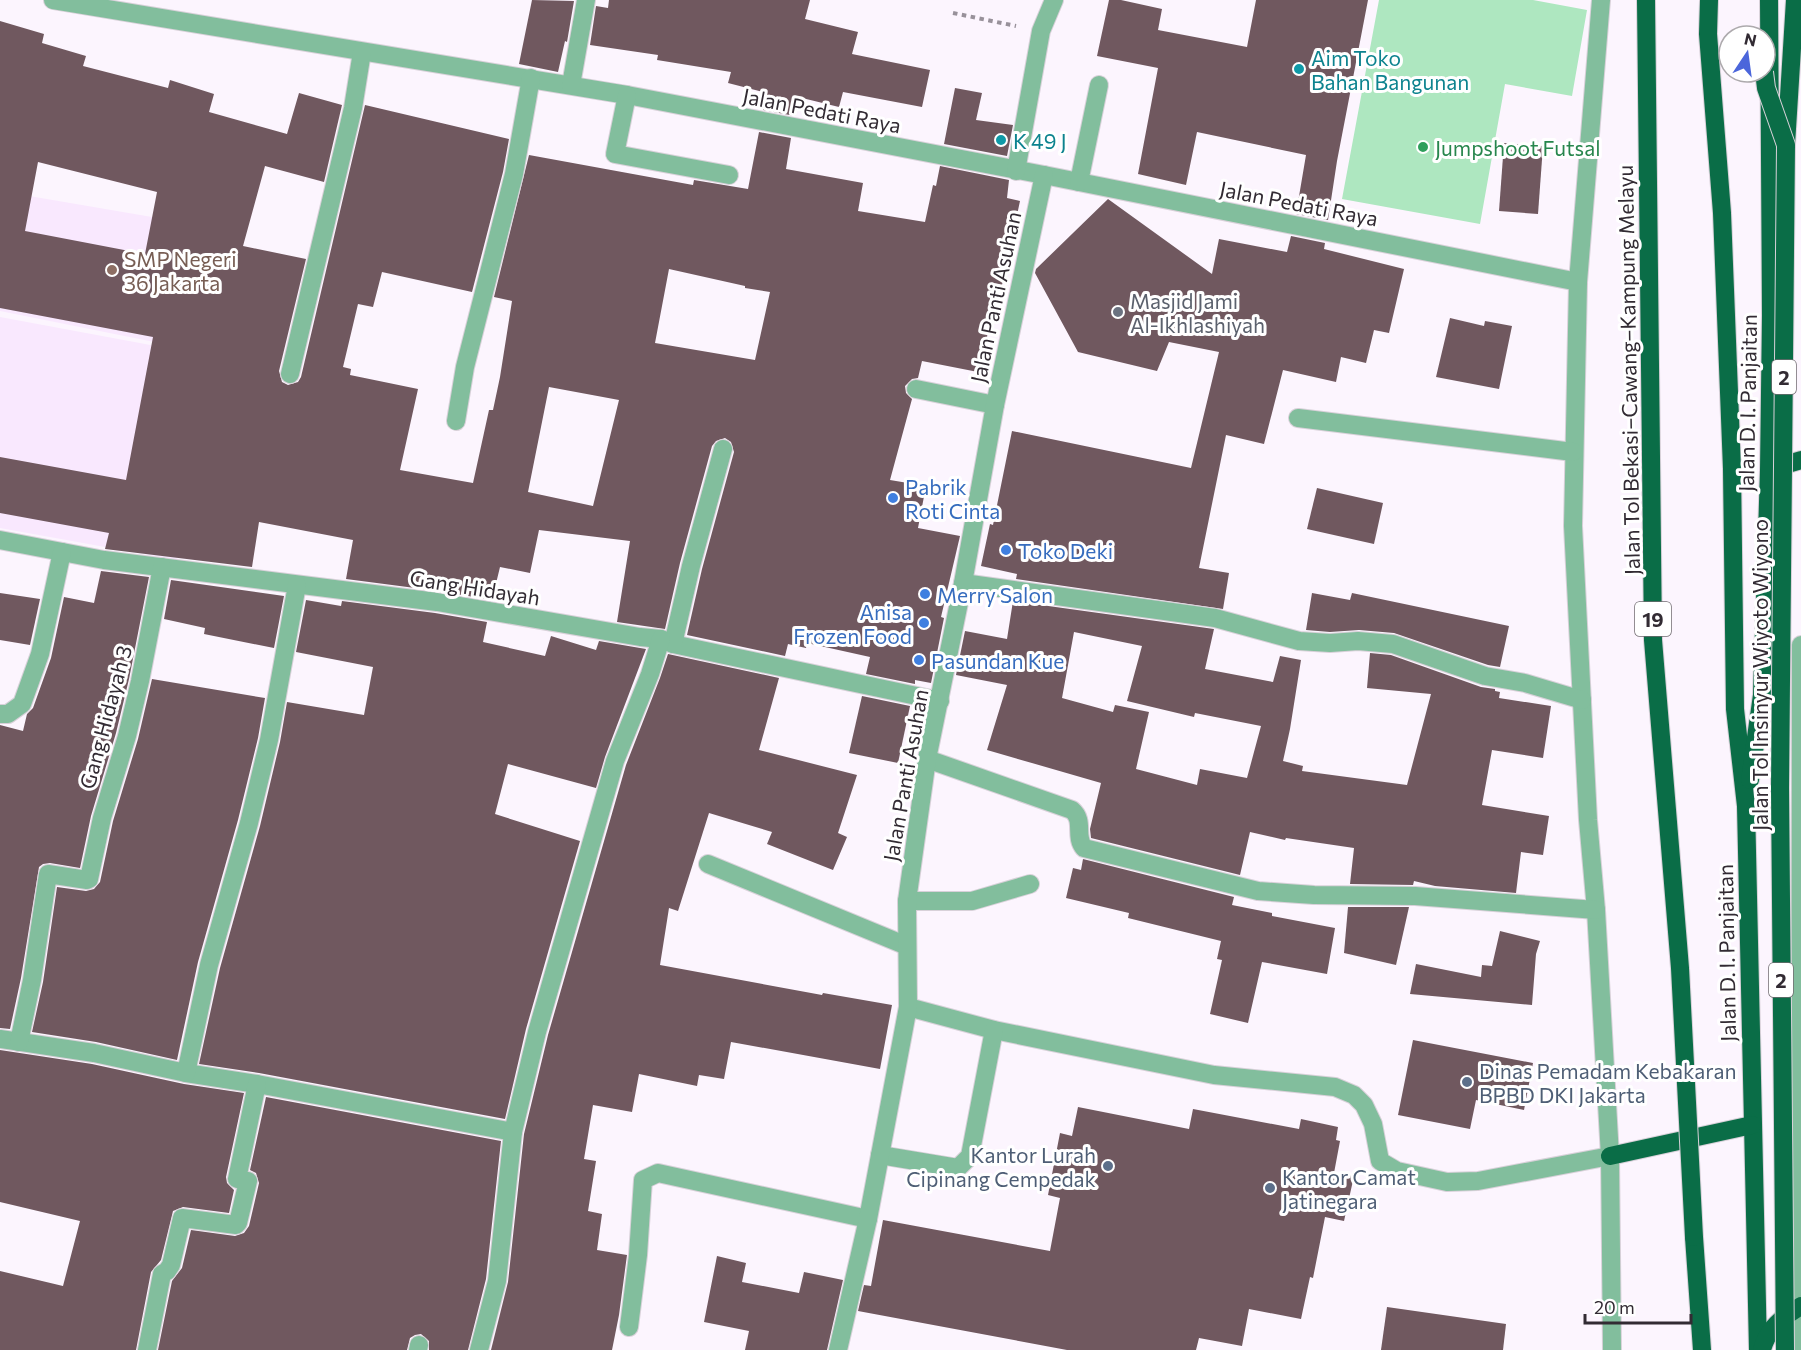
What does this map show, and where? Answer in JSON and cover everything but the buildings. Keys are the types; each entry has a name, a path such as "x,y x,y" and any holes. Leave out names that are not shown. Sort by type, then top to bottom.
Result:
{"highway":[{"name":"Jalan Tol Bekasi–Cawang–Kampung Melayu","path":"1646,0 1653,640 1680,968 1701,1350"},
{"name":"Jalan D. I. Panjaitan","path":"1708,0 1708,34 1722,213 1731,458 1735,709 1746,806 1752,1125 1760,1350"},
{"path":"1759,0 1760,24"},
{"name":"Jalan D. I. Panjaitan","path":"1746,806 1762,695 1769,470 1771,315 1769,0"},
{"name":"Jalan Tol Insinyur Wiyoto Wiyono","path":"1785,1350 1779,788 1786,145 1795,0"},
{"path":"1766,84 1786,145"},
{"path":"1769,470 1801,460"},
{"path":"1610,1156 1752,1125"},
{"path":"1760,1350 1779,1320 1800,1306"}],"street":[{"name":"Jalan Pedati Raya","path":"53,0 627,95 1044,175 1578,282"},
{"path":"571,85 586,0"},
{"path":"1016,171 1041,31 1054,0"},
{"path":"1601,0 1578,282 1573,526 1588,820 1596,910 1610,1156 1612,1350"},
{"path":"290,374 353,108 362,52"},
{"path":"456,421 465,367 514,174 531,78"},
{"path":"1079,182 1099,85"},
{"path":"627,95 615,154 729,175"},
{"name":"Jalan Panti Asuhan","path":"837,1350 868,1220 908,1008 907,901 927,759 963,583 995,405 1044,175"},
{"path":"916,389 995,405"},
{"path":"1298,418 1573,452"},
{"path":"479,1350 497,1281 513,1132 537,1032 615,761 650,674 667,641 691,566 723,449"},
{"name":"Gang Hidayah","path":"0,540 162,567 437,602 667,641 940,701"},
{"path":"0,714 8,714 22,704 40,654 62,552"},
{"name":"Gang Hidayah 3","path":"19,1042 32,980 48,874 87,880 90,878 102,818 127,736 140,681 162,567"},
{"path":"963,583 1215,618 1299,641 1330,643 1358,641 1393,644 1485,676 1526,683 1582,700"},
{"path":"186,1073 209,965 249,823 268,740 297,585"},
{"path":"1800,1350 1801,645"},
{"path":"927,759 1072,810 1077,814 1080,824 1079,837 1083,848 1258,891 1415,896 1596,910"},
{"path":"708,864 907,946"},
{"path":"907,901 972,901 1030,884"},
{"path":"908,1008 994,1030 1214,1075 1335,1087 1354,1095 1364,1105 1373,1124 1380,1161 1397,1171 1423,1178 1447,1182 1478,1181 1610,1156"},
{"path":"880,1155 958,1168 970,1156 994,1030"},
{"path":"0,1039 94,1053 186,1073 513,1132"},
{"path":"147,1350 162,1274 171,1264 182,1218 236,1225 238,1223 248,1181 237,1179 257,1084"},
{"path":"629,1328 638,1255 640,1196 643,1180 649,1176 658,1173 868,1220"}],"path":[{"path":"953,14 1041,31"}],"shaded area":[{"name":"SMP Negeri 36 Jakarta","path":"0,191 228,230 214,354 0,311"},
{"path":"0,317 215,357 177,560 0,528"}],"green space":[{"name":"Jumpshoot Futsal","path":"1379,0 1533,0 1587,10 1572,96 1505,84 1480,224 1342,199"}],"place":[{"name":"Aim Toko Bahan Bangunan","path":"1299,69"},
{"name":"K 49 J","path":"1001,140"},
{"name":"Jumpshoot Futsal","path":"1423,147"},
{"name":"SMP Negeri 36 Jakarta","path":"112,270"},
{"name":"Masjid Jami Al-Ikhlashiyah","path":"1118,312"},
{"name":"Pabrik Roti Cinta","path":"893,498"},
{"name":"Toko Deki","path":"1006,550"},
{"name":"Merry Salon","path":"925,594"},
{"name":"Anisa Frozen Food","path":"924,623"},
{"name":"Pasundan Kue","path":"919,660"},
{"name":"Dinas Pemadam Kebakaran BPBD DKI Jakarta","path":"1467,1082"},
{"name":"Kantor Lurah Cipinang Cempedak","path":"1108,1166"},
{"name":"Kantor Camat Jatinegara","path":"1270,1188"}]}
